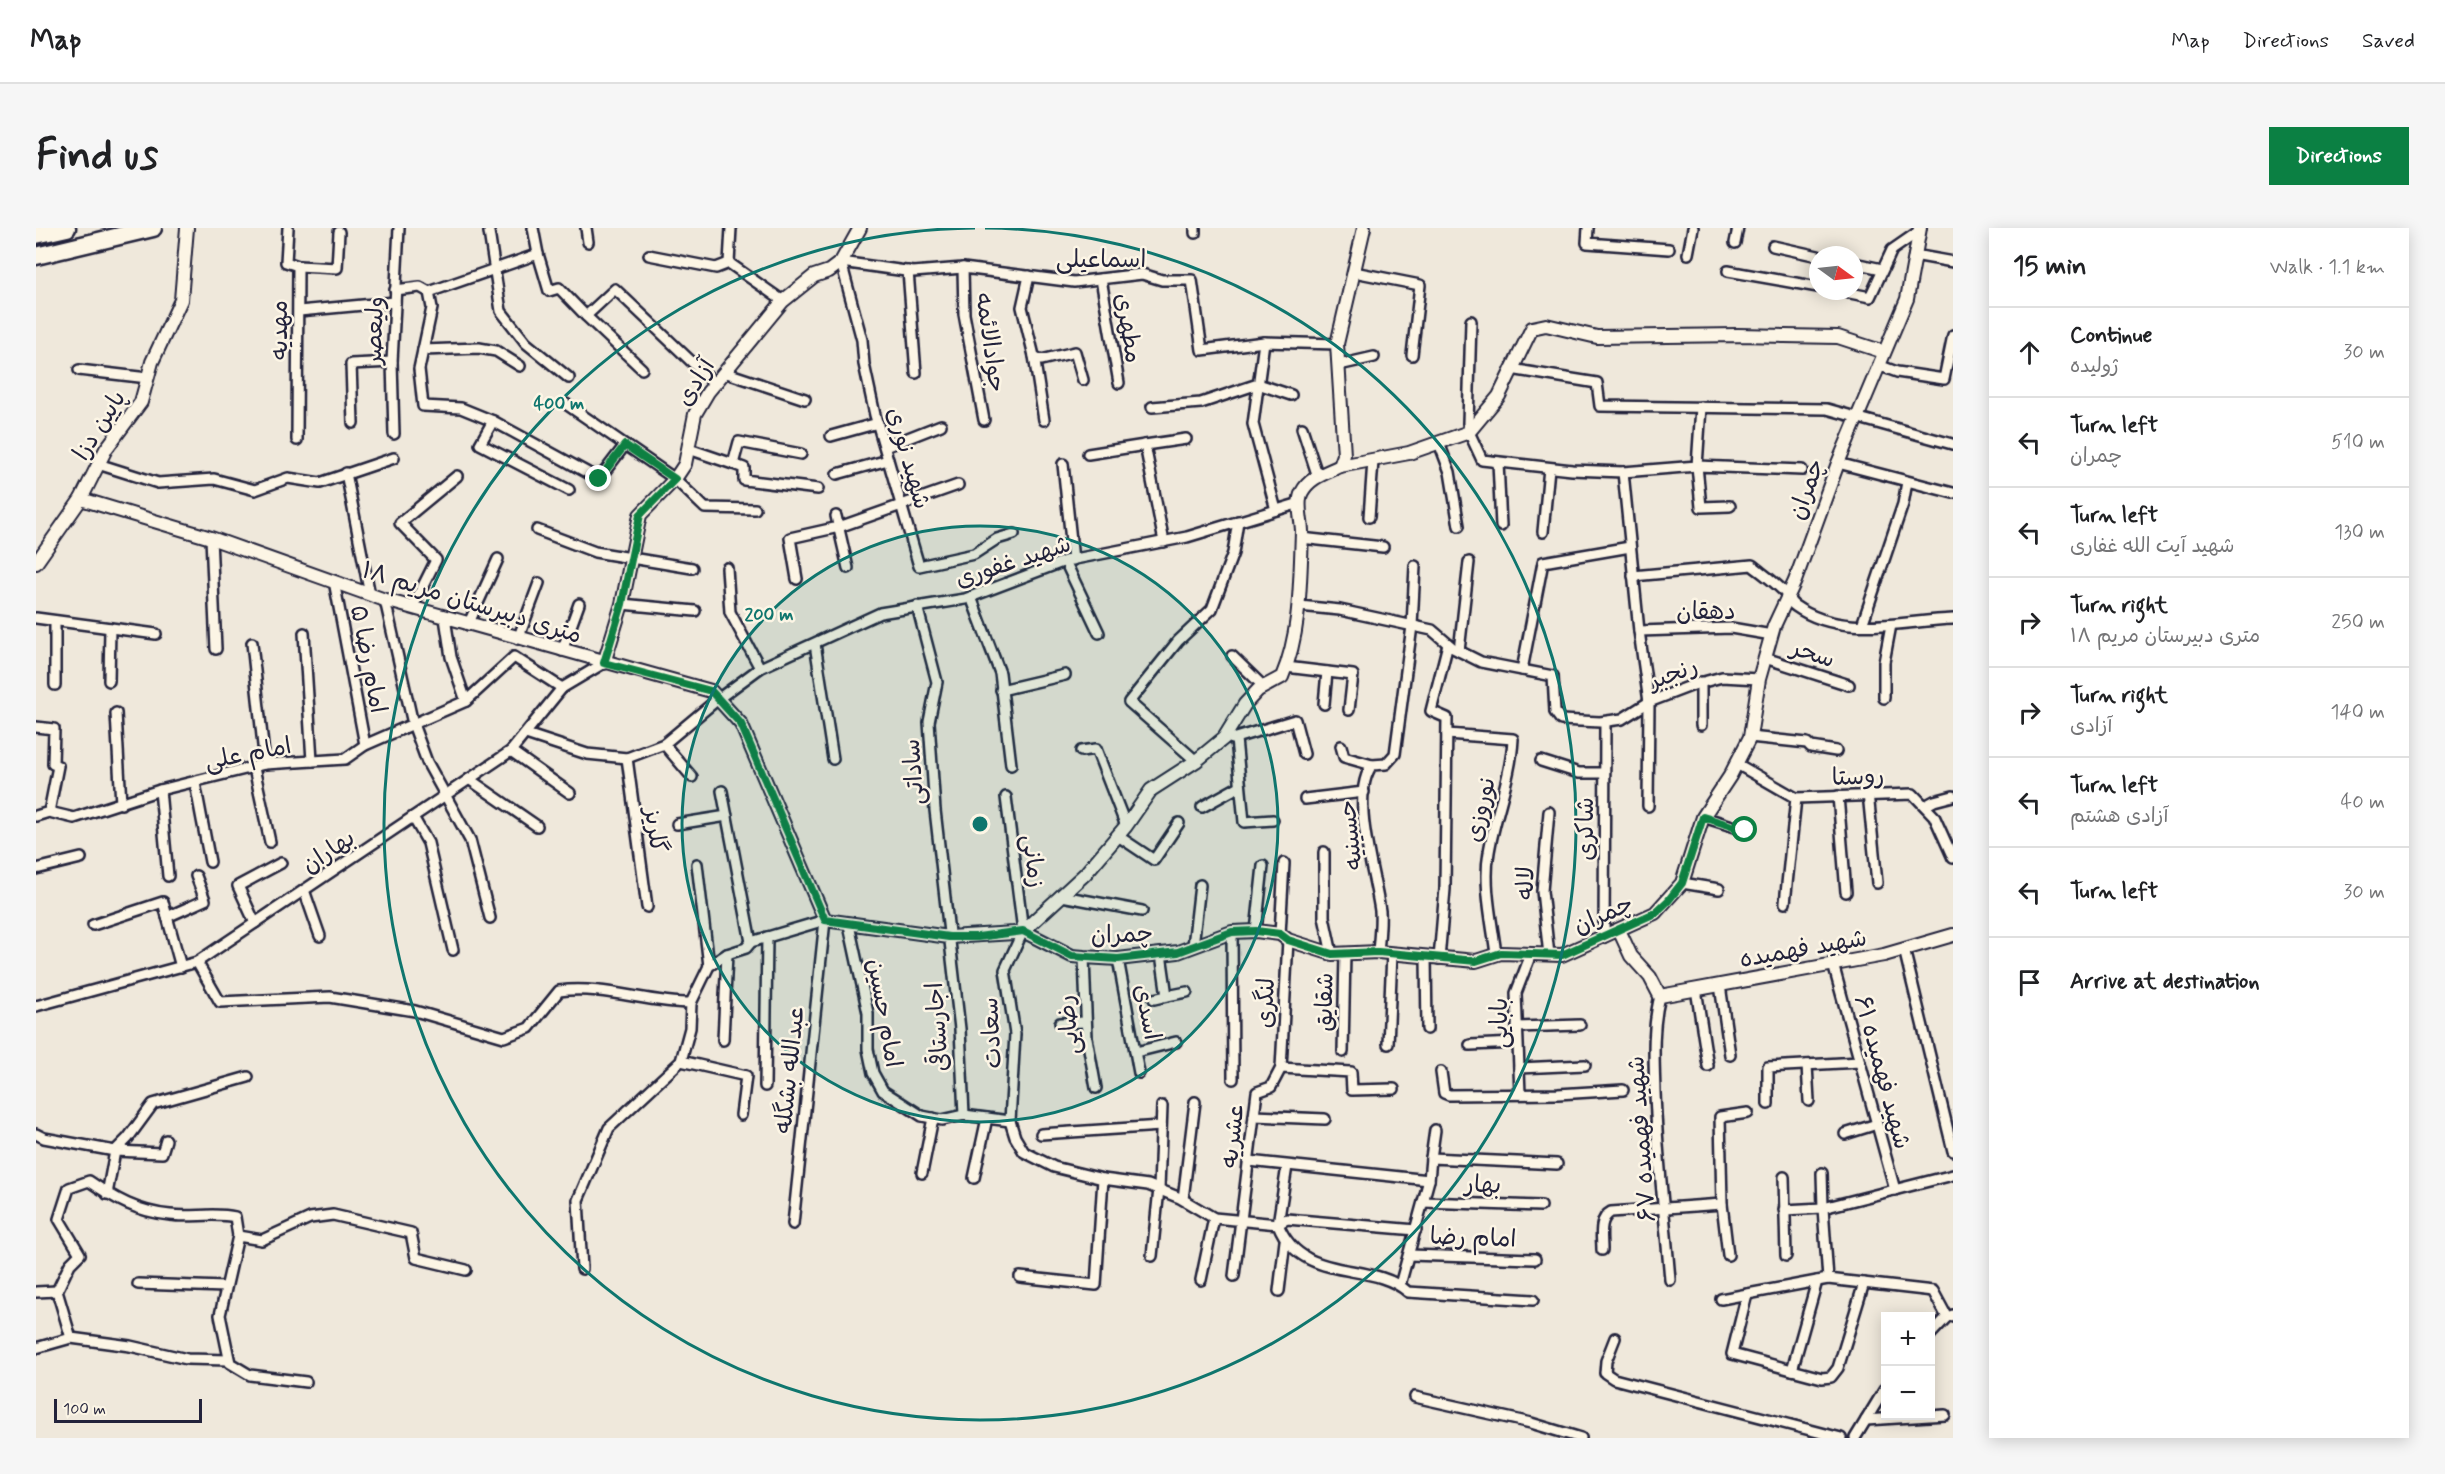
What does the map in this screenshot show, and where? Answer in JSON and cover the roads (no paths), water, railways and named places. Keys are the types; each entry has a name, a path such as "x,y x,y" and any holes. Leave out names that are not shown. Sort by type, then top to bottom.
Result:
{"highway":[{"path":"40,232 67,228"},
{"path":"36,256 153,228"}],"street":[{"name":"پایین دزا","path":"36,563 40,551 81,499 106,449 141,402 152,362 181,300 187,228"},
{"name":"مهدیه","path":"288,228 286,262 298,266 297,440"},
{"name":"ولیعصر","path":"394,434 392,362 399,228"},
{"path":"533,228 549,291 559,288 642,369"},
{"path":"586,228 588,242"},
{"path":"729,263 731,228"},
{"path":"841,262 861,228"},
{"path":"1340,466 1344,455 1337,344 1364,228"},
{"path":"1588,228 1587,243 1669,249"},
{"path":"1689,254 1693,228"},
{"path":"1735,243 1738,228"},
{"path":"1863,296 1870,297 1892,250 1919,230"},
{"name":"چمران","path":"1023,931 1072,956 1083,957 1118,959 1178,952 1232,932 1256,931 1284,937 1332,954 1378,952 1432,959 1476,961 1496,954 1562,955 1655,913 1682,883 1703,817 1737,764 1750,737 1760,679 1772,635 1786,595 1795,581 1838,463 1907,299 1919,230"},
{"path":"298,266 337,268 339,232"},
{"path":"489,232 501,311 526,343 569,378"},
{"path":"1773,246 1809,254"},
{"path":"429,292 538,254"},
{"path":"649,255 716,268 729,263"},
{"path":"1914,255 1953,262"},
{"name":"اسماعیلی","path":"841,262 908,271 963,268 1074,282 1142,274 1162,280 1192,280 1202,350 1264,342 1337,344"},
{"name":"آزادی","path":"604,663 622,604 629,560 640,515 675,479 685,464 695,414 724,372 783,301 814,276 829,271 841,262"},
{"name":"شهید نوری","path":"841,262 862,340 864,364 878,423 919,566 974,554 997,539 1014,534"},
{"path":"729,263 783,301"},
{"path":"1863,265 1882,269"},
{"name":"جوادالائمه","path":"963,268 964,314 984,420"},
{"path":"908,271 916,373"},
{"path":"1728,271 1809,285"},
{"path":"1354,272 1420,285 1412,355"},
{"path":"1029,276 1022,307 1034,356 1044,420"},
{"name":"مطهری","path":"1101,279 1119,383"},
{"path":"395,290 420,286 429,292 432,308 419,369 423,406 461,408 493,421 599,479 625,445"},
{"path":"586,316 615,289 715,384"},
{"path":"299,311 394,302"},
{"path":"1471,321 1467,383 1469,432 1482,460 1549,468 1623,472 1697,466 1802,470"},
{"path":"582,1269 578,1200 609,1128 681,1061 690,1028 691,1003 709,966 727,954 746,948 751,942 825,920 949,937 978,937 1023,931 1085,874 1122,831 1152,790 1196,761 1220,741 1245,705 1264,687 1282,678 1299,606 1300,502 1302,492 1318,477 1340,466 1409,453 1469,432 1499,396 1532,328 1546,325 1597,337 1706,335 1838,337 1884,352"},
{"path":"1878,365 1898,372 1948,381 1953,335"},
{"path":"1264,342 1253,424 1276,510"},
{"path":"423,350 480,348 496,351 520,366"},
{"path":"1034,356 1041,360 1075,352 1083,380"},
{"path":"1339,365 1374,357"},
{"path":"353,423 351,364 392,362"},
{"path":"1511,369 1597,383 1600,406 1827,409 1952,444"},
{"path":"79,370 148,378"},
{"path":"724,372 805,399"},
{"path":"1152,407 1201,403 1258,384 1291,395"},
{"path":"566,404 675,479 705,508 755,509"},
{"path":"1701,407 1697,466 1701,507 1730,506"},
{"path":"493,421 480,444 569,490"},
{"path":"831,436 878,423"},
{"path":"885,447 941,425"},
{"path":"1302,428 1318,477"},
{"path":"1088,454 1186,439"},
{"path":"733,464 739,442 801,454"},
{"path":"1439,443 1450,472 1459,526"},
{"path":"1145,445 1164,542"},
{"path":"689,449 744,468 744,480 818,489"},
{"path":"98,464 158,483 214,479 255,490 288,478 320,483 394,458"},
{"path":"837,474 888,460"},
{"path":"1369,517 1373,461"},
{"path":"1498,462 1501,526"},
{"path":"1838,463 1953,493"},
{"path":"1063,464 1069,560 1099,633"},
{"path":"1543,532 1549,468"},
{"path":"1623,472 1639,631 1649,702 1648,806"},
{"path":"346,474 370,595"},
{"path":"412,608 436,560 400,523 458,476"},
{"path":"1862,626 1903,504 1907,482"},
{"path":"797,579 790,538 839,527 958,485"},
{"name":"۱۸ متری دبیرستان مریم","path":"81,499 211,538 385,600 518,639 711,691 741,724 825,920"},
{"name":"شهید غفوری","path":"718,699 760,668 880,614 971,597 1069,560 1164,542 1300,502"},
{"path":"836,516 848,568"},
{"path":"1196,761 1129,702 1178,641 1212,609 1233,553 1238,521"},
{"path":"537,531 595,552 629,560 692,568"},
{"path":"211,538 216,650"},
{"path":"1301,538 1383,547"},
{"path":"1522,670 1543,562 1630,547"},
{"path":"468,625 498,559"},
{"path":"1459,651 1469,562"},
{"path":"1633,576 1752,565 1786,595 1791,604 1814,618 1862,626 1953,619"},
{"name":"حسینیه","path":"1378,952 1380,913 1363,811 1364,792 1366,773 1372,765 1386,764 1395,754 1412,626 1415,566"},
{"path":"727,568 730,612 760,668"},
{"name":"امام رضا ۵","path":"334,581 365,746"},
{"path":"518,639 539,583"},
{"path":"971,597 1000,673 1011,765"},
{"path":"385,600 413,724 427,762 470,840 490,918"},
{"path":"562,651 579,603"},
{"path":"622,604 694,611"},
{"name":"ساداتی","path":"917,606 937,682 929,722 949,937"},
{"path":"1299,606 1340,610 1432,630 1448,644 1481,662 1553,676 1555,712 1561,720 1605,722"},
{"path":"36,618 156,634"},
{"path":"445,618 451,657 463,702"},
{"path":"55,621 55,685"},
{"path":"1884,698 1884,662 1891,625"},
{"path":"109,681 110,628"},
{"name":"دهقان","path":"1639,631 1731,628 1772,635"},
{"path":"304,633 312,761"},
{"path":"252,643 265,764"},
{"path":"815,644 833,759"},
{"path":"1428,1029 1432,959 1445,889 1447,734 1447,718 1431,711 1448,644"},
{"path":"1232,656 1264,687"},
{"name":"امام علی","path":"36,816 49,812 74,819 160,790 265,764 345,759 365,746 463,702 514,657 562,688"},
{"name":"سحر","path":"1765,658 1849,685"},
{"name":"بهاران","path":"36,1006 197,962 511,751 562,688 604,663"},
{"path":"1286,667 1353,675 1349,710"},
{"path":"1324,704 1327,672"},
{"path":"1001,690 1065,675"},
{"name":"رنجبر","path":"1605,722 1622,719 1649,702 1701,682 1722,677 1760,679"},
{"path":"1701,682 1701,725"},
{"path":"526,734 587,754 627,758 664,744 718,699"},
{"path":"116,713 121,804"},
{"path":"1220,741 1236,739 1294,720 1304,754"},
{"name":"شاکری","path":"1604,937 1605,722"},
{"path":"36,727 54,729 53,764 58,766 49,812"},
{"name":"نوروزی","path":"1447,734 1513,739 1512,760 1488,856 1490,912 1496,954"},
{"path":"1750,737 1807,743 1811,747 1836,751"},
{"path":"1236,739 1244,822 1273,820"},
{"path":"664,744 692,777"},
{"path":"1341,746 1344,758 1350,761 1363,760 1372,765"},
{"path":"1081,751 1096,749 1122,831 1154,860 1179,823"},
{"path":"511,751 570,793"},
{"name":"گلریز","path":"627,758 647,907"},
{"path":"1541,761 1579,773 1604,773"},
{"path":"1737,764 1797,798 1785,903"},
{"path":"254,768 270,842"},
{"path":"469,779 537,826"},
{"path":"195,783 210,862"},
{"path":"1202,807 1240,786"},
{"path":"160,790 168,876"},
{"path":"722,791 751,942"},
{"path":"1305,799 1364,792"},
{"path":"1868,793 1877,883"},
{"name":"روستا","path":"1797,798 1868,793 1913,794 1925,806"},
{"path":"1838,796 1846,892"},
{"path":"1953,796 1925,806 1934,816 1953,858"},
{"name":"زمانی","path":"1006,797 1023,931"},
{"name":"لاله","path":"1549,812 1542,891 1549,955"},
{"path":"677,824 727,816"},
{"path":"413,817 428,843 453,950"},
{"path":"1703,817 1745,830"},
{"path":"1324,852 1324,917 1332,954"},
{"path":"36,869 81,858"},
{"path":"255,923 238,886 281,863"},
{"name":"لنگری","path":"1281,1068 1284,863"},
{"path":"697,864 709,966"},
{"path":"1256,931 1263,866"},
{"path":"167,917 205,900 196,876"},
{"path":"1682,883 1719,889"},
{"path":"1193,946 1200,885"},
{"path":"304,890 320,936"},
{"path":"1062,896 1142,911"},
{"path":"93,925 163,902 181,967"},
{"name":"عبدالله بشگله","path":"793,1224 825,920"},
{"name":"امام حسین","path":"849,924 868,1013 868,1049 873,1073 883,1091 898,1103 922,1116 942,1120 964,1114 1010,1121"},
{"path":"1619,930 1631,956 1650,977 1660,996"},
{"name":"سعادت","path":"1023,931 1005,970 1015,1034 1010,1121 1015,1137 1024,1152 1054,1167 1103,1179"},
{"path":"1232,932 1233,1079"},
{"name":"شهید فهمیده","path":"1660,996 1833,964 1904,949 1953,935"},
{"path":"765,1086 767,937"},
{"name":"اجارستاقی","path":"949,937 960,1029 964,1114"},
{"path":"1904,949 1953,1151"},
{"name":"شقایق","path":"1343,1052 1345,953"},
{"path":"723,1040 727,954"},
{"path":"1161,954 1167,996"},
{"path":"1388,1044 1392,954"},
{"name":"بابایی","path":"1520,1094 1516,993 1531,954"},
{"name":"رضایی","path":"1083,957 1085,1023 1096,1088"},
{"name":"اسدی","path":"1118,959 1140,1073"},
{"path":"197,962 220,1002 330,997 415,1011 504,1038 530,1028 559,990 596,989 669,1003 691,1003"},
{"name":"شهید فهمیده ۶۱","path":"1833,964 1895,1190"},
{"path":"1720,985 1730,1055"},
{"path":"1696,989 1708,1066"},
{"path":"1154,999 1187,992"},
{"name":"شهید فهمیده ۶۷","path":"1660,996 1655,1015 1654,1062 1657,1131 1670,1280"},
{"path":"1060,1023 1085,1023"},
{"path":"1517,1027 1580,1025"},
{"path":"1136,1052 1176,1042"},
{"path":"1470,1045 1517,1044"},
{"path":"681,1061 746,1076 741,1115"},
{"path":"1768,1104 1768,1067 1860,1062"},
{"path":"1519,1068 1585,1065"},
{"path":"1807,1065 1809,1101"},
{"path":"1281,1068 1352,1072 1353,1090 1394,1089"},
{"name":"عشریه","path":"1234,1276 1257,1092 1271,1087 1281,1068"},
{"path":"1441,1072 1441,1087 1444,1093 1449,1095 1558,1094 1623,1090"},
{"path":"107,1194 115,1151 128,1138 153,1104 248,1077"},
{"path":"1183,1199 1195,1102"},
{"path":"1152,1256 1159,1189 1162,1106"},
{"path":"1728,1255 1722,1204 1720,1117 1748,1113"},
{"path":"1254,1116 1326,1119"},
{"path":"922,1173 933,1118"},
{"path":"974,1178 987,1118"},
{"path":"1845,1134 1876,1124"},
{"path":"1041,1134 1161,1126"},
{"path":"1400,1285 1429,1180 1435,1130"},
{"path":"36,1134 44,1138 115,1151 162,1153 166,1140"},
{"path":"1431,1158 1557,1164"},
{"path":"1249,1161 1429,1180"},
{"path":"1287,1166 1278,1224 1285,1241 1305,1257 1344,1271 1400,1285 1408,1292 1533,1300"},
{"path":"1822,1173 1828,1279"},
{"path":"1784,1210 1823,1208 1953,1175"},
{"path":"1784,1177 1786,1256"},
{"path":"1020,1277 1096,1285 1103,1179 1148,1185 1183,1199 1214,1218 1278,1224 1287,1219 1416,1230"},
{"path":"71,1338 57,1291 70,1264 80,1254 59,1219 69,1188 89,1182 136,1209 171,1216 223,1214 235,1217 238,1236 220,1315 230,1364 250,1375 306,1382"},
{"name":"بهار","path":"1423,1202 1541,1206"},
{"path":"1602,1250 1603,1221 1605,1215 1611,1212 1722,1204"},
{"path":"238,1236 262,1240 310,1218 333,1215 411,1233 416,1258 466,1270"},
{"path":"1201,1280 1214,1218"},
{"path":"1279,1291 1285,1241"},
{"name":"امام رضا","path":"1409,1255 1535,1259"},
{"path":"1721,1299 1828,1279 1933,1291 1950,1316 1935,1330"},
{"path":"1792,1370 1817,1281"},
{"path":"1747,1294 1732,1354 1822,1378 1831,1377 1838,1368 1864,1283"},
{"path":"138,1284 225,1287"},
{"path":"36,1292 57,1291"},
{"path":"36,1348 71,1338 130,1346 187,1359 229,1360"},
{"path":"1615,1338 1606,1361 1605,1373 1614,1379 1841,1438"},
{"path":"1855,1438 1881,1395"},
{"path":"1415,1397 1531,1423 1581,1438"},
{"path":"1866,1420 1945,1415"}]}
